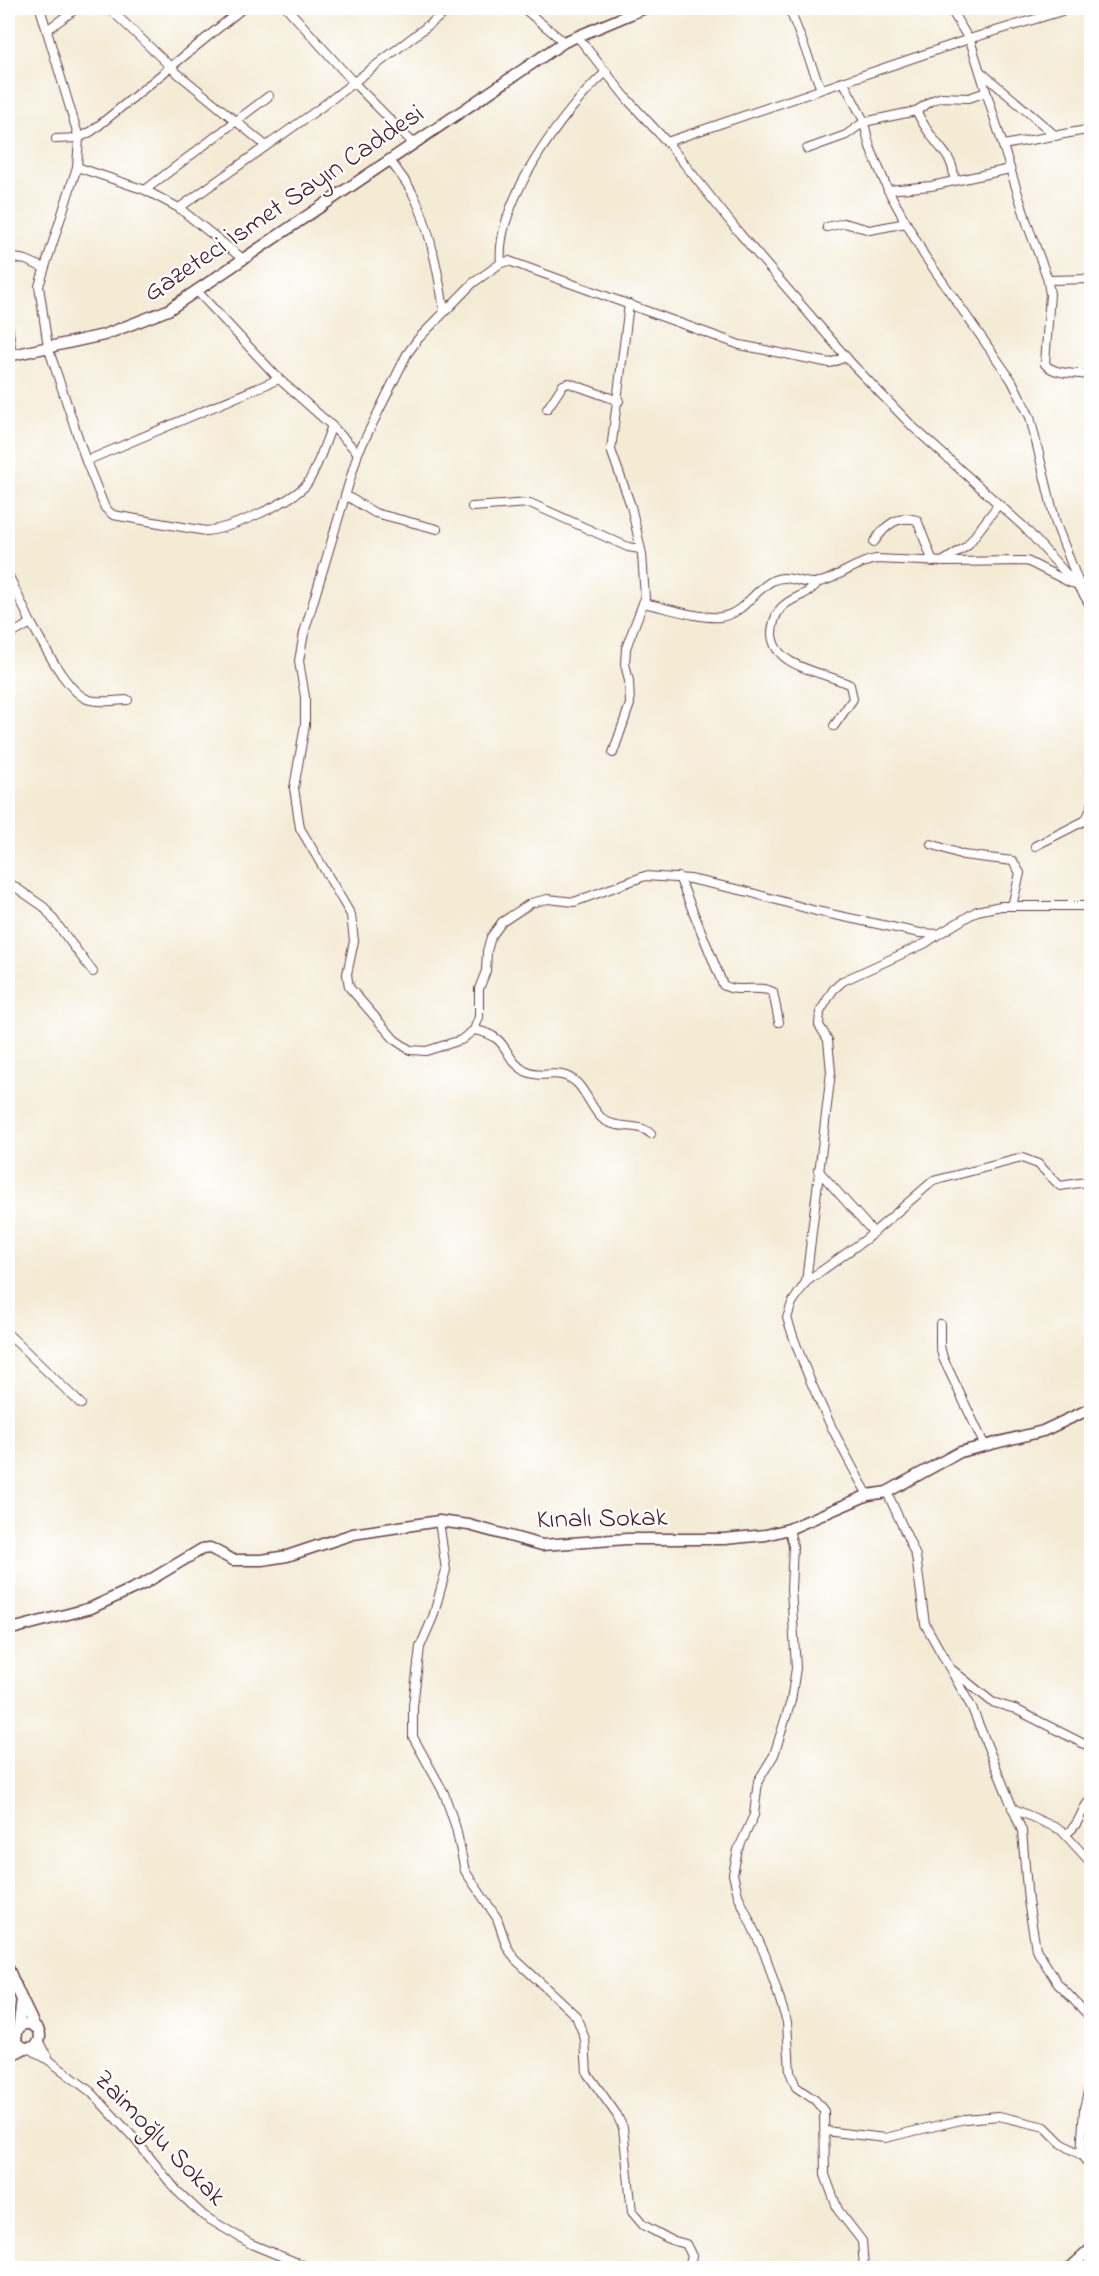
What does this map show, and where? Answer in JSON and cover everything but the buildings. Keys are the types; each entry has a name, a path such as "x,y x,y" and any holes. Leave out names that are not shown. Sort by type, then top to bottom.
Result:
{"street":[{"path":"40,8 79,138 77,167 39,286 48,347 86,461 105,508 113,515 206,531 220,530 283,501 307,484 332,426"},
{"path":"46,30 76,8"},
{"path":"109,8 171,68 265,145"},
{"path":"56,139 79,138 99,126 243,8"},
{"path":"287,8 354,82 414,143"},
{"path":"179,208 354,82 451,8"},
{"path":"523,8 564,42"},
{"path":"789,8 821,89"},
{"path":"950,8 969,39 1048,280 1050,294 1045,363 1049,368 1057,371 1092,375"},
{"path":"667,142 969,39 1072,8"},
{"name":"Gazeteci İsmet Sayın Caddesi","path":"10,356 127,328 168,310 564,42 637,9"},
{"path":"577,36 667,142 740,234 846,357 913,427 1024,527 1081,590"},
{"path":"980,71 1056,136"},
{"path":"501,262 503,232 530,166 590,86 606,72"},
{"path":"843,81 864,122 870,147 888,190 906,223 941,282 1012,381 1035,430 1056,524 1081,590 1092,609"},
{"path":"807,149 846,135 864,122 916,111 942,97 961,99 986,92"},
{"path":"145,190 268,96"},
{"path":"916,111 932,137 948,155 954,167 954,180"},
{"path":"1003,145 1092,129"},
{"path":"390,160 413,194 420,212 439,277 444,310"},
{"path":"77,167 145,190 179,208 243,259"},
{"path":"888,190 931,186 1010,169"},
{"path":"827,227 844,223 870,230 906,223"},
{"path":"8,278 10,257 26,260 44,268"},
{"path":"846,357 830,363 740,345 509,261 501,262 473,282 444,310 407,354 358,453 304,633 299,661 305,698 305,725 294,788 300,828 351,915 354,941 347,974 350,987 366,1009 395,1040 410,1050 426,1051 460,1040 474,1030 479,1017 479,989 486,971 487,951 491,937 502,922 531,903 548,899 574,902 645,876 679,878 745,891 816,911 920,933 939,934"},
{"path":"1048,280 1092,279"},
{"path":"197,291 279,379 332,426 358,453"},
{"path":"613,753 630,704 626,648 643,603 645,567 631,506 611,450 629,304"},
{"path":"8,324 10,356"},
{"path":"86,461 279,379"},
{"path":"547,408 563,386 568,383 618,401"},
{"path":"345,495 375,513 437,529"},
{"path":"472,507 530,503 628,547 640,549"},
{"path":"937,562 967,546 998,505"},
{"path":"874,542 892,522 905,517 917,520 937,562"},
{"path":"834,726 853,699 850,685 784,658 773,640 774,620 780,609 812,591 818,582 866,560 1028,561 1055,573 1081,590"},
{"path":"8,574 31,623 65,677 83,696 103,701 128,700"},
{"path":"643,603 718,617 732,614 741,608 772,580 787,577 818,582"},
{"path":"8,636 31,623"},
{"path":"1035,846 1086,820 1092,805"},
{"path":"1086,820 1092,829"},
{"path":"931,844 963,855 1013,861 1020,873 1012,906"},
{"path":"679,878 723,986 730,989 767,989 773,992 779,1022"},
{"path":"8,882 45,907 93,972"},
{"path":"806,1282 831,1072 828,1040 819,1025 826,1000 843,981 907,952 977,911 1012,906 1092,906"},
{"path":"474,1030 495,1036 523,1069 537,1075 562,1073 568,1077 577,1084 601,1119 611,1125 642,1129 651,1134"},
{"path":"868,1495 833,1434 800,1359 787,1318 792,1303 806,1282 873,1232 933,1180 1022,1158 1031,1160 1060,1186 1092,1181"},
{"path":"818,1170 873,1232"},
{"path":"940,1324 943,1358 984,1444"},
{"path":"8,1334 81,1404"},
{"name":"Kınalı Sokak","path":"8,1630 91,1608 145,1583 202,1550 210,1548 223,1557 233,1560 262,1560 287,1556 353,1534 439,1521 469,1525 542,1545 627,1539 724,1539 789,1529 868,1495 887,1492 960,1452 984,1444 1043,1431 1092,1408"},
{"path":"887,1492 916,1556 925,1624 972,1708 1023,1831 1028,1901 1036,1949 1058,1984 1092,2019"},
{"path":"439,1521 446,1570 433,1617 420,1647 413,1706 413,1737 444,1793 456,1828 465,1871 497,1918 507,1947 515,1959 576,2016 585,2039 586,2073 617,2115 623,2128 632,2211 643,2225 671,2240 686,2244 692,2256 688,2268"},
{"path":"789,1529 793,1546 792,1589 796,1668 791,1701 774,1755 758,1781 754,1815 738,1850 733,1874 738,1895 766,1957 786,2022 793,2079 799,2091 820,2104 825,2119 825,2175 828,2188 838,2210 862,2241 864,2268"},
{"path":"950,1668 992,1702 1016,1709 1091,1748"},
{"path":"1066,1834 1077,1826 1084,1807 1092,1798"},
{"path":"1012,1808 1066,1834 1092,1864"},
{"path":"8,1968 38,2030 39,2040 8,2056"},
{"path":"22,2000 17,2032 18,2042 27,2048"},
{"path":"8,2047 17,2032 28,2024 35,2027"},
{"name":"Zaimoğlu Sokak","path":"39,2040 50,2061"},
{"name":"Zaimoğlu Sokak","path":"27,2048 50,2061 91,2092 146,2151 177,2192 204,2216 251,2244 310,2268"},
{"path":"1081,2155 1084,2108 1092,2076"},
{"path":"825,2131 885,2138 965,2119 999,2116 1045,2127 1060,2143 1081,2155 1092,2168"},
{"path":"1070,2268 1092,2248"}]}
